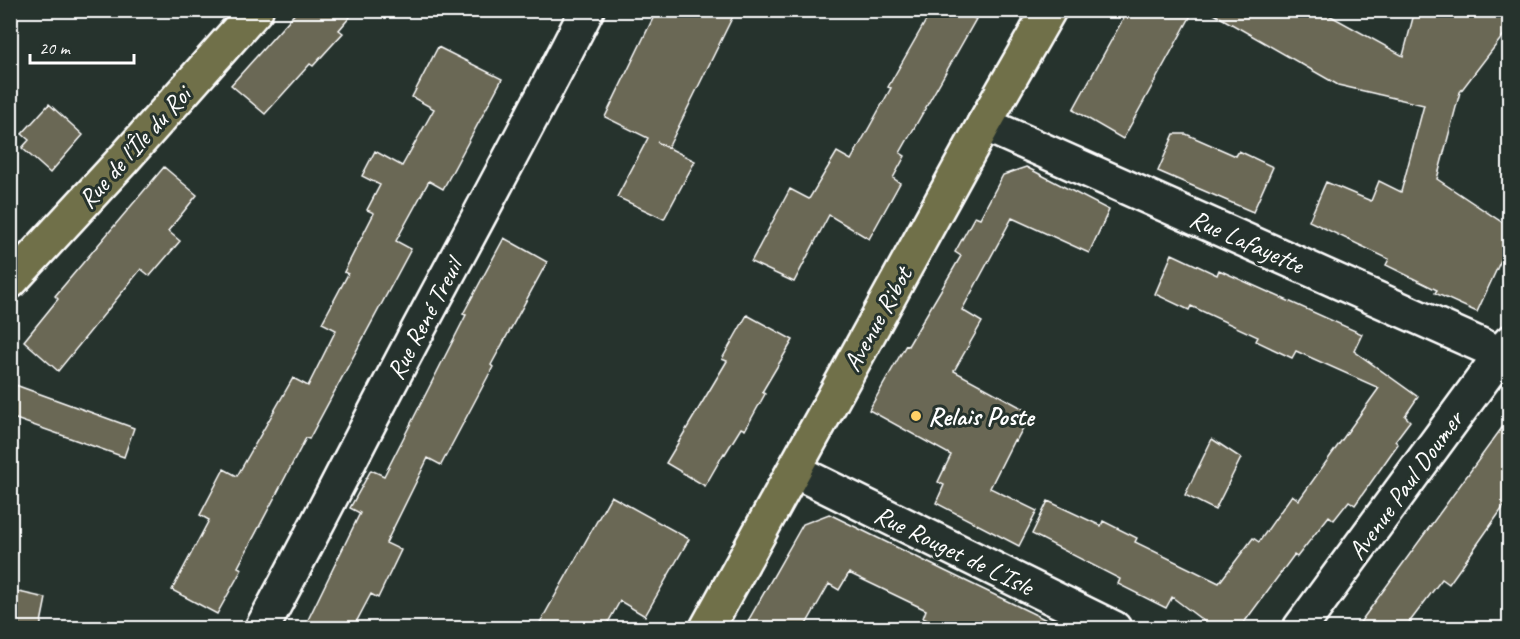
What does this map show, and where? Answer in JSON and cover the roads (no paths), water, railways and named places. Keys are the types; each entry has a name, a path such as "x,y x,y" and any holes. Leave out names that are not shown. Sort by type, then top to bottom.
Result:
{"main road":[{"name":"Rue de l'Île du Roi","path":"10,282 122,161 256,10"},
{"name":"Avenue Ribot","path":"706,628 1049,10"}],"street":[{"name":"Rue René Treuil","path":"262,628 425,316 544,96 587,10"},
{"name":"Rue Lafayette","path":"984,124 1506,351"},
{"name":"Avenue Paul Doumer","path":"1300,628 1506,351"},
{"name":"Rue Rouget de L'Isle","path":"795,471 1114,628"}],"place":[{"name":"Relais Poste","path":"916,416"}]}
